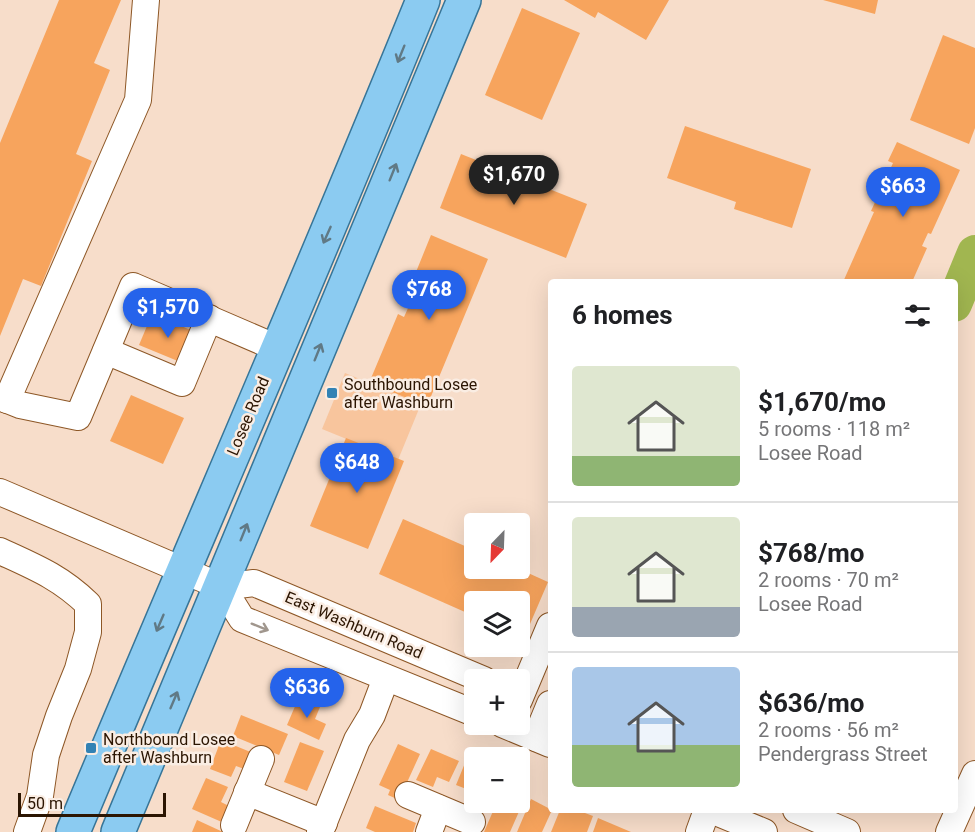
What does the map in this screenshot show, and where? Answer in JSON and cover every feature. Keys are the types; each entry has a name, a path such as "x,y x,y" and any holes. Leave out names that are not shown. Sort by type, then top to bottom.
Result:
{"main road":[{"name":"Losee Road","path":"73,832 277,348 337,212 423,0"},
{"path":"118,832 464,0"}],"street":[{"path":"146,0 138,100 4,398 20,405 78,417 133,286 277,348"},
{"path":"106,351 182,383 209,318"},
{"name":"East Washburn Road","path":"0,492 222,586 254,583 464,672"},
{"path":"0,551 45,572 70,587 88,604 88,632 78,669 46,755 40,796 27,832"},
{"path":"222,586 242,619 464,709"},
{"path":"530,675 548,634"},
{"path":"248,792 322,827 357,740 372,715 386,678"},
{"path":"530,700 548,705"},
{"path":"529,735 543,741 548,716"},
{"path":"234,825 261,759"},
{"path":"950,832 975,774"},
{"path":"408,795 472,822"},
{"path":"429,832 438,808"},
{"path":"699,832 708,813"},
{"path":"716,813 764,832"},
{"path":"803,813 847,832"}],"shaded area":[{"path":"345,373 421,404 398,460 322,429"}],"building":[{"path":"59,0 121,0 94,63 110,70 76,154 92,161 41,286 23,279 0,336 0,143"},
{"path":"564,0 669,0 646,40 598,12 595,18"},
{"path":"823,0 878,0 875,14"},
{"path":"522,8 580,33 542,120 485,95"},
{"path":"943,35 975,48 975,128 969,144 910,120"},
{"path":"685,126 811,169 792,228 734,209 736,202 667,178"},
{"path":"897,142 960,170 931,234 928,233 922,246 927,248 913,279 844,279 893,163 888,161"},
{"path":"461,154 587,204 566,258 440,208"},
{"path":"431,235 488,259 427,406 369,383 398,314 404,317 409,306 403,304"},
{"path":"152,314 198,333 185,364 139,345"},
{"path":"131,395 184,418 163,464 110,441"},
{"path":"346,438 404,461 368,549 310,526"},
{"path":"403,519 464,546 464,579 530,579 530,574 548,582 530,624 530,591 464,591 464,612 379,574"},
{"path":"299,697 320,707 315,719 326,724 319,740 287,725"},
{"path":"241,715 288,734 279,755 233,736"},
{"path":"221,740 253,753 247,770 236,766 231,777 210,769"},
{"path":"300,742 324,751 307,791 284,782"},
{"path":"398,744 420,754 399,800 388,795 390,790 379,785"},
{"path":"431,749 459,761 449,782 437,777 433,787 416,780"},
{"path":"464,765 464,788 456,785"},
{"path":"206,778 228,787 221,802 231,807 224,823 192,809"},
{"path":"531,799 548,808 548,813 551,813 542,832 517,832 525,813 530,813"},
{"path":"375,806 416,823 413,832 375,832 366,828"},
{"path":"492,813 518,813 510,832 484,832"},
{"path":"559,813 585,813 593,816 587,832 551,832"},
{"path":"598,818 631,832 593,832"},
{"path":"197,820 223,832 192,832"}],"waterway":[{"path":"958,294 975,253"}],"place":[{"name":"Southbound Losee after Washburn","path":"332,393"},
{"name":"Northbound Losee after Washburn","path":"91,748"}]}
